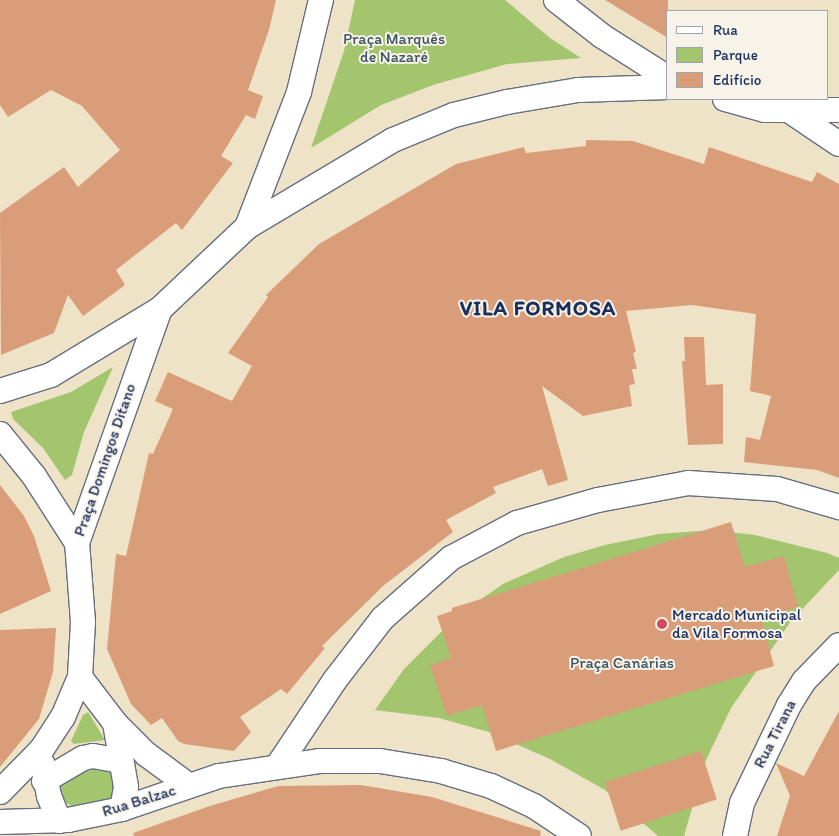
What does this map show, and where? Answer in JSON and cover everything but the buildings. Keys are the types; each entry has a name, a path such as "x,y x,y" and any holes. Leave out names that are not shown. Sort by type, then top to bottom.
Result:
{"street":[{"path":"247,227 299,92 322,0"},
{"path":"556,0 602,36 666,77"},
{"path":"247,227 393,140 454,116 578,90 666,87"},
{"path":"729,100 765,110 839,110"},
{"path":"790,111 839,144"},
{"name":"Praça Domingos Ditano","path":"0,391 51,375 160,309 247,227"},
{"name":"Praça Domingos Ditano","path":"77,543 160,309"},
{"name":"Praça Domingos Ditano","path":"0,434 34,476 77,543"},
{"path":"278,767 335,680 383,618 451,558 517,522 598,500 688,482 776,490 839,507"},
{"path":"0,792 42,749 63,717 80,677 83,622 77,543"},
{"name":"Rua Tirana","path":"735,836 742,803 788,705 804,681 839,645"},
{"path":"80,677 114,723 146,754 188,785"},
{"path":"114,723 126,787 122,809"},
{"path":"42,749 44,781 59,820"},
{"path":"44,781 83,758 93,756 121,761"},
{"path":"278,767 319,761 380,761 441,772 491,786 534,806 579,836"},
{"name":"Rua Balzac","path":"0,822 59,820 122,809 219,776 278,767"}],"green space":[{"name":"Praça Marquês de Nazaré","path":"355,0 505,0 550,38 581,58 507,64 433,85 381,105 311,148 344,51"},
{"path":"113,367 84,432 72,475 65,480 43,448 13,419 11,412 71,392"},
{"name":"Praça Canárias","path":"713,530 755,535 827,553 839,558 839,570 791,621 731,708 706,760 684,836 658,836 605,790 550,759 489,732 439,718 375,710 404,669 440,633 461,613 503,584 564,557 605,545 659,534"},
{"path":"88,712 105,740 74,744 71,741 83,715"},
{"path":"113,768 121,798 74,808 59,798 59,782 73,772"}],"place":[{"name":"Mercado Municipal da Vila Formosa","path":"662,624"}],"district":[{"name":"VILA FORMOSA","path":"538,308"}]}
